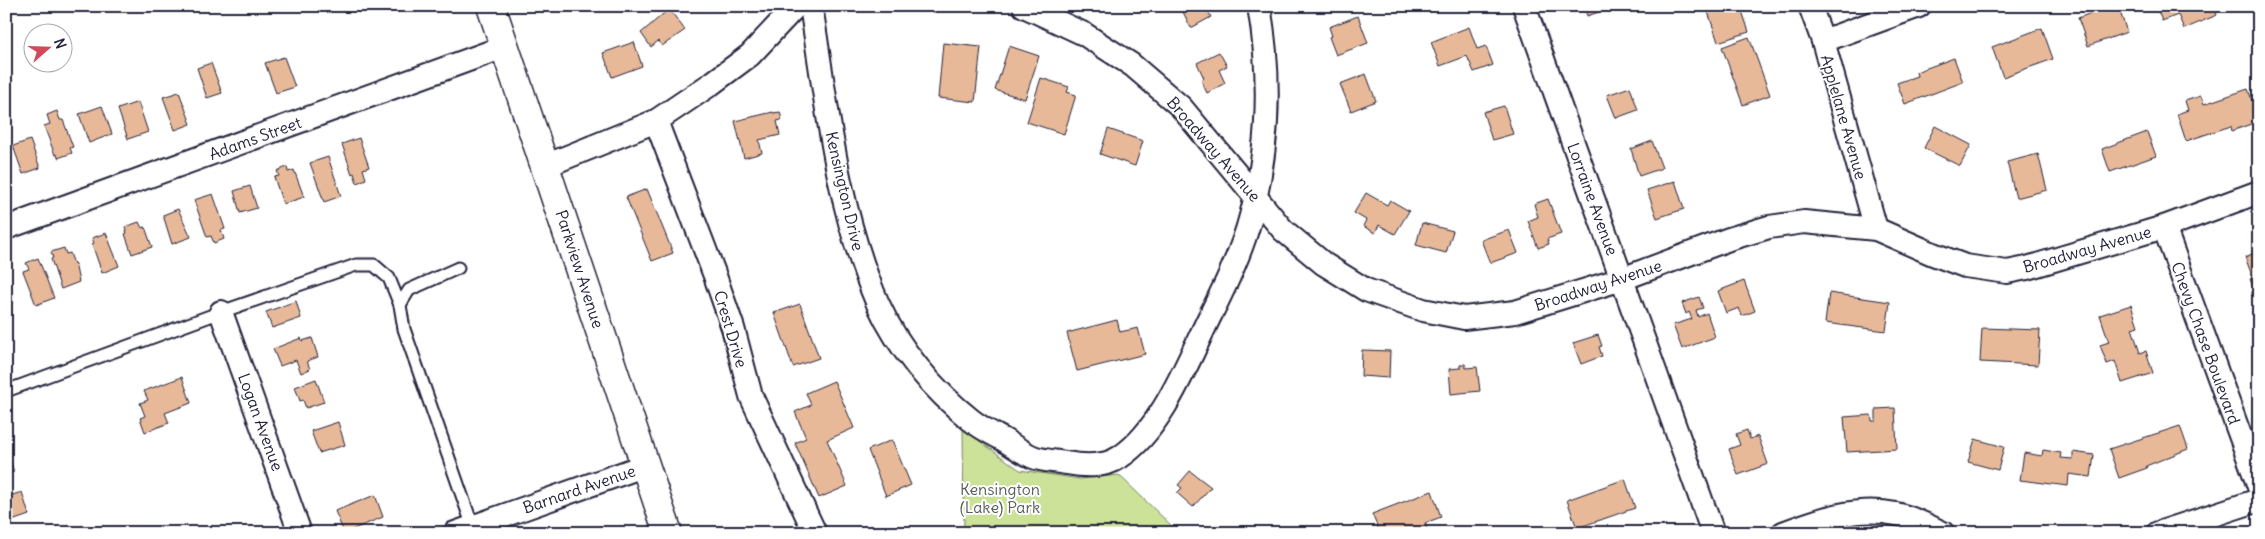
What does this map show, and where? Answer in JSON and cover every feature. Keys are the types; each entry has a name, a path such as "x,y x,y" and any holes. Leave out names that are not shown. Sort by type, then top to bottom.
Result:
{"street":[{"name":"Parkview Avenue","path":"490,6 668,533"},
{"path":"545,166 656,121 750,55 796,6"},
{"name":"Kensington Drive","path":"811,6 833,142 847,211 861,260 879,306 911,359 943,394 972,421 1034,458 1088,467 1117,459 1132,448 1156,419 1178,381 1216,303 1242,243 1251,216 1267,120 1267,76 1259,6"},
{"name":"Lorraine Avenue","path":"1524,6 1713,533"},
{"name":"Applelane Avenue","path":"1810,6 1823,41 1876,229"},
{"path":"1823,41 1919,6"},
{"name":"Broadway Avenue","path":"1036,9 1084,34 1132,64 1181,107 1283,230 1324,264 1366,290 1446,316 1480,318 1515,312 1622,279 1729,239 1769,227 1804,222 1876,229 1965,266 2007,272 2027,268 2164,226 2259,192"},
{"name":"Adams Street","path":"6,228 504,47"},
{"name":"Crest Drive","path":"656,121 733,328 751,396 815,533"},
{"name":"Chevy Chase Boulevard","path":"2164,226 2259,487"},
{"name":"Logan Avenue","path":"221,312 300,533"},
{"name":"Barnard Avenue","path":"467,531 646,465"},
{"path":"2158,533 2259,500"},
{"path":"1783,533 1837,514 1865,512 1896,514 1943,533"}],"lane":[{"path":"6,391 356,264 374,265 390,278 400,305 404,330 467,531"},
{"path":"400,305 409,290 458,268"}],"green space":[{"name":"Kensington (Lake) Park","path":"963,429 1020,470 1080,479 1119,475 1179,533 964,533"}],"building":[{"path":"1180,6 1205,6 1211,17 1191,28"},
{"path":"1584,6 1607,6 1608,9 1587,16"},
{"path":"1706,6 1737,6 1739,12 1742,11 1749,32 1718,42"},
{"path":"2110,6 2118,6 2127,32 2088,46 2078,18"},
{"path":"2156,6 2213,6 2217,15 2184,29 2178,15 2162,21"},
{"path":"669,9 685,30 662,46 658,41 651,47 641,33"},
{"path":"1358,16 1368,43 1336,55 1329,37 1332,36 1329,27"},
{"path":"1469,27 1477,49 1486,46 1493,65 1474,72 1467,56 1440,66 1431,42"},
{"path":"2042,28 2053,59 2003,77 1992,47"},
{"path":"1749,37 1770,95 1743,105 1722,47"},
{"path":"634,42 642,66 612,77 603,53"},
{"path":"943,43 981,47 975,102 938,98"},
{"path":"1009,46 1039,56 1025,99 995,90"},
{"path":"1219,52 1227,66 1219,70 1225,83 1207,93 1201,80 1204,78 1197,63"},
{"path":"284,57 295,87 276,93 265,63"},
{"path":"1954,58 1963,82 1905,104 1897,83 1917,76 1916,72"},
{"path":"211,63 222,93 207,98 197,68"},
{"path":"1366,74 1376,101 1351,111 1340,84"},
{"path":"1041,78 1069,87 1067,92 1076,95 1064,134 1027,122"},
{"path":"1630,87 1638,110 1616,118 1607,95"},
{"path":"2248,89 2259,121 2232,131 2231,126 2186,141 2177,114 2188,110 2185,101 2201,96 2204,104"},
{"path":"179,92 191,124 175,130 163,97"},
{"path":"138,102 148,132 128,139 118,109"},
{"path":"102,106 112,134 89,143 79,114"},
{"path":"1504,106 1513,134 1492,140 1483,112"},
{"path":"57,111 60,120 63,120 73,147 70,148 72,153 58,158 57,154 55,155 44,126 50,124 47,115"},
{"path":"780,112 782,120 777,121 780,135 759,140 762,153 744,158 735,121"},
{"path":"1935,126 1971,145 1960,166 1924,148"},
{"path":"1108,129 1143,141 1135,166 1100,154"},
{"path":"2147,132 2156,156 2110,172 2102,149"},
{"path":"359,138 369,167 363,169 366,179 357,183 342,144"},
{"path":"30,140 40,168 23,174 13,146"},
{"path":"1652,141 1662,168 1639,176 1631,149"},
{"path":"2038,154 2047,190 2016,198 2007,162"},
{"path":"328,157 341,196 324,202 310,163"},
{"path":"287,167 288,172 294,170 304,197 283,204 274,177 279,176 277,171"},
{"path":"1675,181 1684,209 1657,218 1647,190"},
{"path":"250,186 257,208 240,213 234,191"},
{"path":"647,189 673,253 652,261 626,197"},
{"path":"1366,193 1387,205 1390,200 1409,211 1395,234 1379,225 1375,233 1363,226 1366,220 1354,213"},
{"path":"213,194 225,229 221,230 224,239 214,243 211,236 207,237 194,200"},
{"path":"1548,199 1561,234 1547,239 1549,244 1538,248 1528,221 1538,217 1534,204"},
{"path":"178,209 191,237 172,244 163,215"},
{"path":"139,222 142,228 145,227 152,247 132,254 125,234 127,233 125,227"},
{"path":"1422,223 1453,231 1446,253 1416,245"},
{"path":"1509,230 1518,253 1490,263 1481,240"},
{"path":"106,233 119,266 102,273 92,244 94,243 92,238"},
{"path":"64,248 66,254 70,253 75,263 79,282 61,289 51,259 53,258 51,252"},
{"path":"2259,251 2259,296 2257,297 2250,279 2253,278 2245,257"},
{"path":"38,258 54,298 36,305 23,271 29,269 26,263"},
{"path":"1744,281 1755,311 1742,316 1739,308 1726,313 1718,291"},
{"path":"1829,293 1890,302 1886,331 1825,323"},
{"path":"1699,297 1703,308 1696,310 1698,317 1707,313 1715,337 1682,349 1673,325 1692,319 1689,312 1686,314 1682,303"},
{"path":"296,301 301,318 272,328 266,312"},
{"path":"800,304 819,358 793,367 774,313"},
{"path":"2131,305 2138,326 2132,328 2140,353 2146,351 2153,373 2122,383 2115,361 2107,364 2100,345 2109,342 2100,315"},
{"path":"1117,320 1120,332 1138,328 1145,354 1077,371 1067,333"},
{"path":"1982,328 2040,330 2038,365 1980,362"},
{"path":"1598,335 1602,346 1599,347 1602,356 1581,364 1573,343"},
{"path":"301,338 302,341 312,338 318,357 307,361 310,369 301,373 296,360 280,366 273,349"},
{"path":"1362,350 1390,351 1389,378 1361,376"},
{"path":"1465,364 1466,368 1477,367 1480,391 1451,394 1449,369 1460,368 1460,365"},
{"path":"182,377 191,403 165,413 169,423 145,432 140,418 145,416 140,403 148,400 144,391"},
{"path":"316,379 324,402 306,408 303,400 300,401 295,387"},
{"path":"834,381 854,428 827,440 847,486 819,498 795,443 806,438 795,412 811,405 806,393"},
{"path":"1895,408 1897,449 1847,452 1844,417 1871,415 1872,421 1876,421 1876,409"},
{"path":"338,422 345,445 319,453 311,431"},
{"path":"2180,426 2188,449 2146,466 2147,468 2119,478 2109,449"},
{"path":"1747,430 1750,439 1758,436 1768,464 1738,475 1729,449 1740,445 1736,434"},
{"path":"1975,439 2004,447 1998,470 1968,462"},
{"path":"892,440 911,485 886,496 868,450"},
{"path":"6,448 14,472 6,474"},
{"path":"2043,450 2061,453 2060,458 2073,459 2073,452 2094,455 2091,477 2069,474 2068,486 2020,480 2024,453 2042,456"},
{"path":"1190,471 1211,487 1193,507 1177,493 1182,488 1178,485"},
{"path":"1625,479 1635,508 1577,528 1567,500"},
{"path":"1432,491 1441,517 1425,523 1429,533 1380,533 1372,514"},
{"path":"22,492 29,515 6,523 6,497"},
{"path":"375,495 383,517 344,533 335,511"}]}
